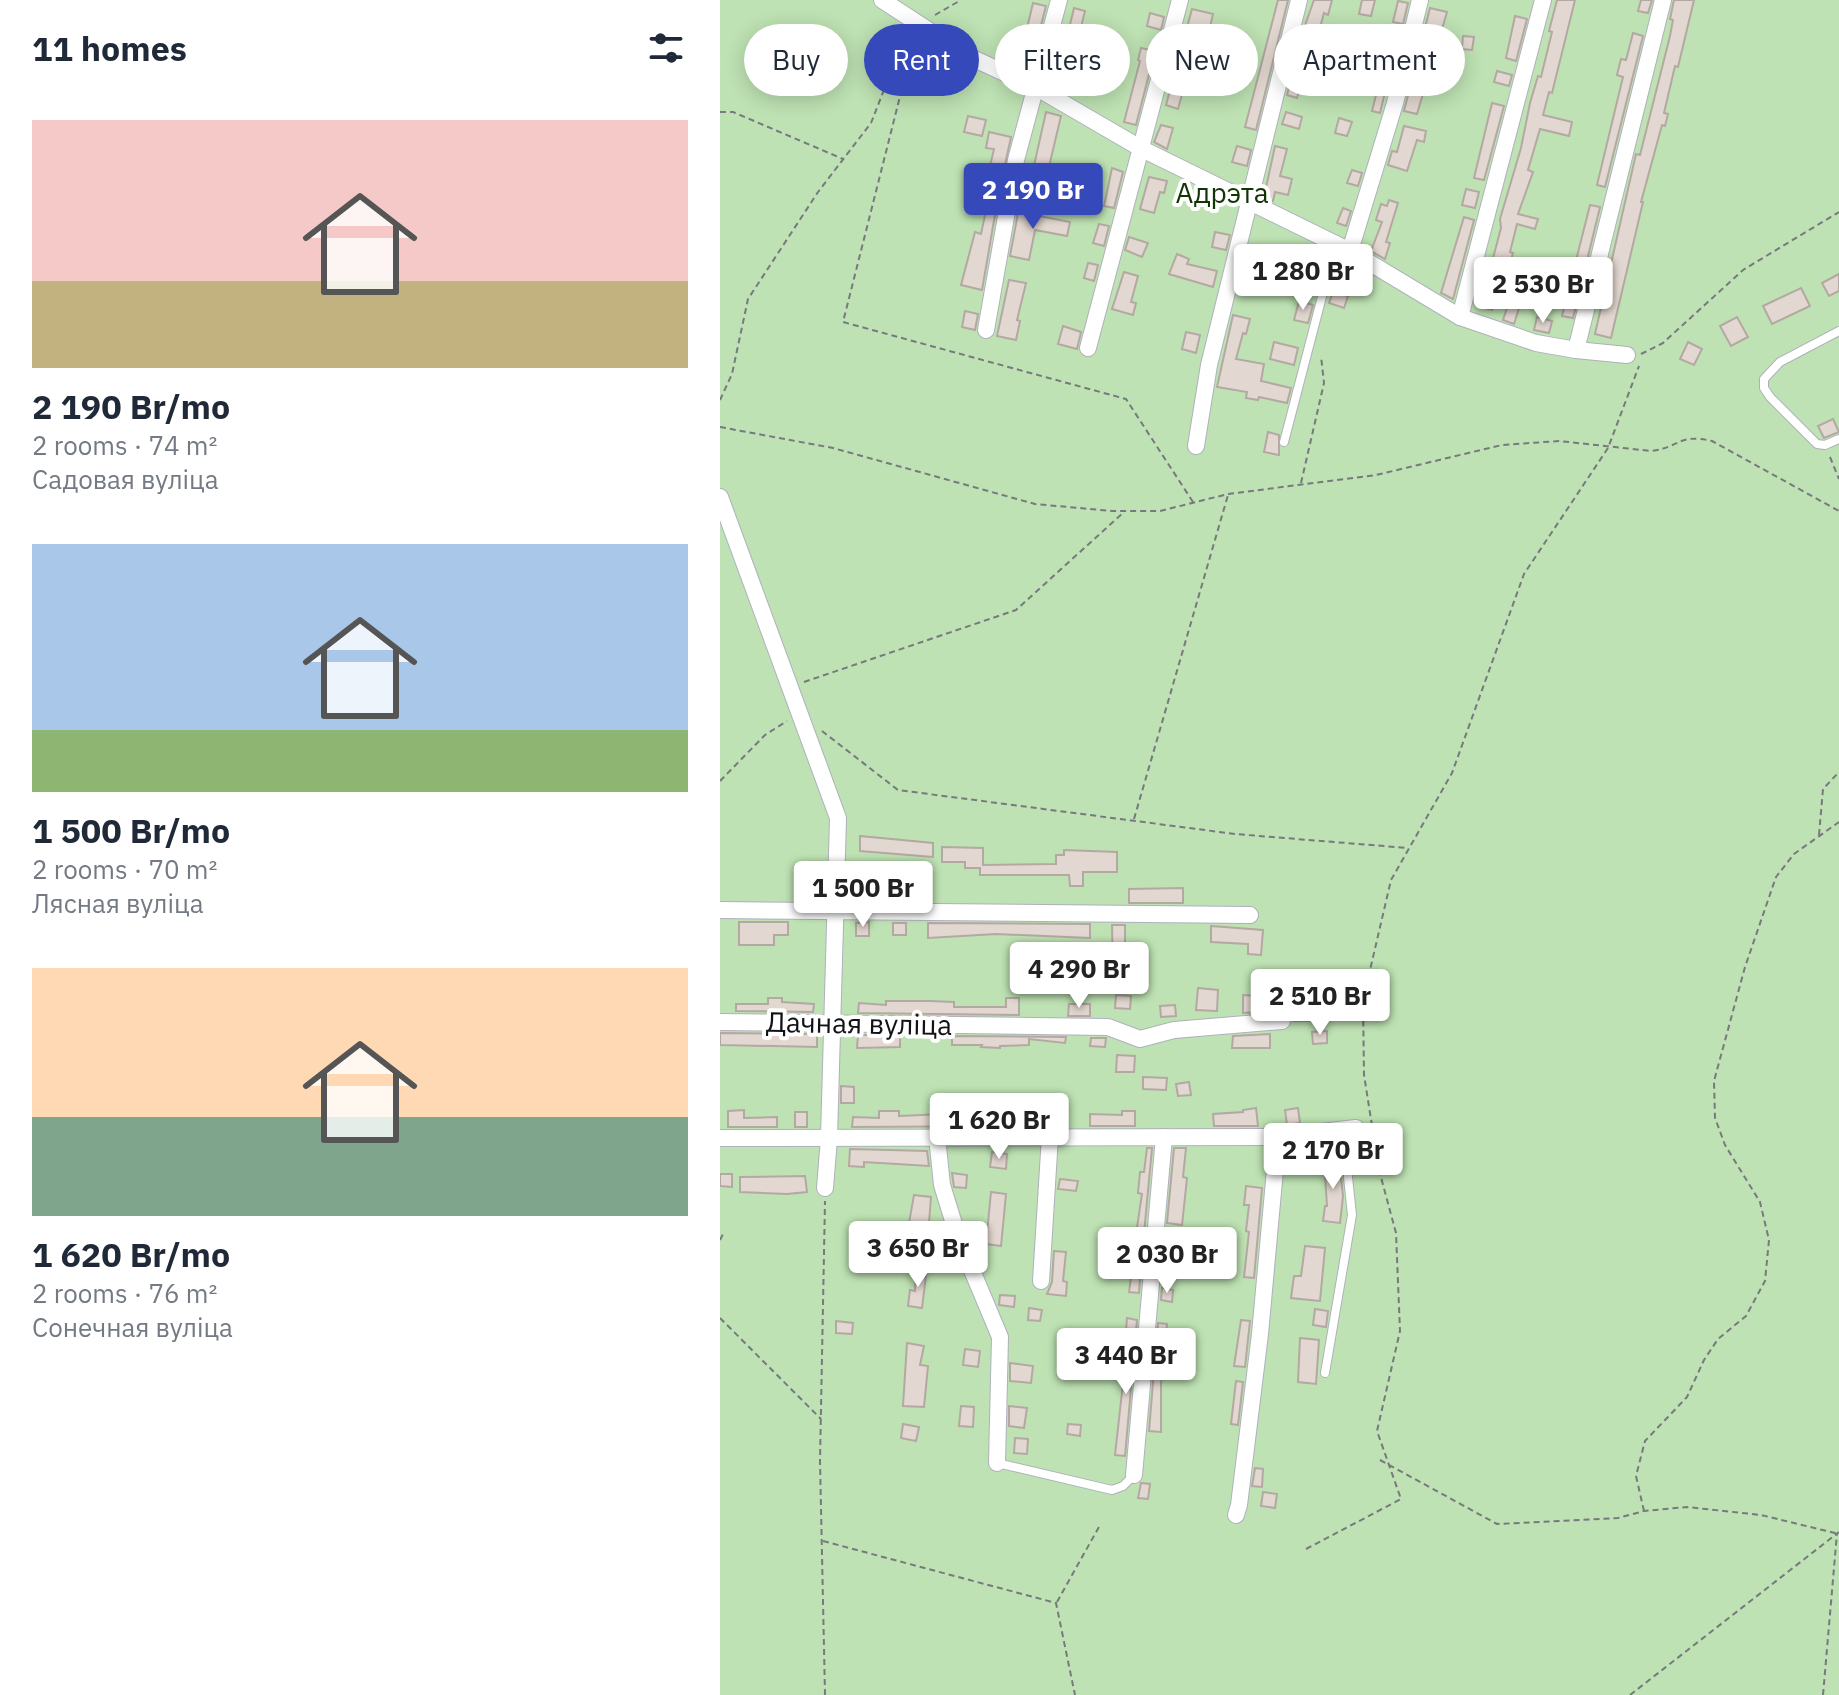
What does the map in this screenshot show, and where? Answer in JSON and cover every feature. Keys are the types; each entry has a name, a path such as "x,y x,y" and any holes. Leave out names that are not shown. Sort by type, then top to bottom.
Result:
{"street":[{"path":"882,0 917,24"},
{"path":"1053,24 1059,0"},
{"path":"1088,348 1180,0"},
{"path":"1196,446 1209,365 1299,0"},
{"path":"1343,247 1395,103 1420,0"},
{"path":"1460,317 1543,0"},
{"path":"1576,350 1663,0"},
{"path":"986,330 1016,160 1035,96"},
{"path":"1051,96 1142,149 1343,247 1460,317 1536,343 1633,361"},
{"path":"720,497 838,818 825,1188"},
{"path":"720,910 1250,915"},
{"name":"Дачная вуліца","path":"720,1022 1108,1027 1140,1039 1174,1030 1282,1021"},
{"path":"720,1138 1278,1137 1349,1129"},
{"path":"1041,1281 1050,1136"},
{"path":"937,1137 942,1185 958,1237 1000,1337 997,1463"},
{"path":"1134,1475 1164,1137"},
{"path":"1236,1515 1260,1334 1278,1137"}],"lane":[{"path":"1284,442 1343,247"},
{"path":"1839,331 1780,362 1764,379 1767,392 1817,444 1825,445 1839,439"},
{"path":"1760,401 1767,392"},
{"path":"1325,1373 1352,1215 1349,1129"},
{"path":"997,1463 1112,1490 1123,1486 1134,1475"}],"path":[{"path":"920,24 961,0"},
{"path":"720,400 732,374 748,299 818,192 871,123 882,96"},
{"path":"900,96 843,322 1126,399 1193,503"},
{"path":"720,112 733,112 844,159"},
{"path":"1306,1549 1401,1499 1377,1431 1400,1331 1396,1233 1379,1170 1364,1075 1363,1000 1391,880 1452,773 1524,574 1608,448 1633,361 1663,343 1743,270 1839,212"},
{"path":"1300,484 1324,383 1321,356"},
{"path":"720,427 833,448 1035,504 1125,511 1160,511 1228,494 1376,475 1502,445 1559,441 1651,451 1662,450 1685,438 1712,441 1837,510 1839,503"},
{"path":"1825,445 1839,479"},
{"path":"1134,820 1228,494"},
{"path":"790,687 1016,610 1125,511"},
{"path":"720,781 765,735 800,714 898,790 1235,834 1409,848"},
{"path":"1819,836 1823,789 1839,772"},
{"path":"1644,1511 1636,1476 1645,1441 1687,1397 1704,1360 1718,1339 1746,1316 1765,1281 1769,1240 1760,1202 1725,1145 1715,1118 1714,1081 1745,967 1776,877 1794,854 1839,822"},
{"path":"825,1188 822,1420 825,1695"},
{"path":"720,1240 723,1234"},
{"path":"720,1318 822,1420"},
{"path":"1380,1460 1497,1524 1618,1518 1644,1511 1687,1507 1761,1515 1838,1533"},
{"path":"1075,1695 1056,1603 1100,1525"},
{"path":"1630,1695 1838,1533"},
{"path":"1823,1695 1838,1533"},
{"path":"822,1541 1056,1603"}],"green space":[{"name":"Адрэта","path":"720,0 1839,0 1839,1695 720,1695"}],"building":[{"path":"1278,0 1288,0 1282,24 1274,24 1274,57 1256,130 1245,127 1253,96 1258,96 1258,77"},
{"path":"1314,0 1332,0 1328,15 1324,13 1321,24 1305,24"},
{"path":"1362,0 1375,0 1371,16 1359,14"},
{"path":"1557,0 1575,0 1552,93 1549,92 1543,115 1572,122 1569,136 1540,129 1528,170 1533,172 1518,214 1538,219 1535,229 1517,224 1509,267 1492,262 1530,103 1538,76 1541,77"},
{"path":"1641,0 1652,0 1648,13 1638,11"},
{"path":"1674,0 1694,0 1664,113 1668,114 1665,126 1662,125 1641,202 1611,338 1595,334 1636,154 1640,155 1670,36"},
{"path":"1398,1 1408,3 1403,24 1393,22"},
{"path":"1033,3 1046,6 1041,24 1028,24"},
{"path":"1074,8 1085,11 1082,24 1070,24"},
{"path":"1430,8 1447,12 1443,24 1426,24"},
{"path":"1192,9 1213,14 1211,24 1188,24"},
{"path":"1150,13 1164,17 1162,24 1147,24"},
{"path":"1515,16 1527,19 1516,61 1506,58"},
{"path":"1633,33 1643,36 1605,187 1597,185 1623,77 1617,75 1621,59 1626,60"},
{"path":"1465,36 1474,37 1472,50 1465,49"},
{"path":"1141,48 1146,49 1146,86 1136,125 1124,122"},
{"path":"1497,71 1512,75 1509,86 1494,82"},
{"path":"1168,96 1182,96 1178,109 1166,105"},
{"path":"1376,96 1384,96 1380,113 1372,111"},
{"path":"1408,96 1422,96 1417,114 1404,111"},
{"path":"1492,103 1504,106 1484,180 1474,178"},
{"path":"1046,112 1061,116 1043,192 1029,188"},
{"path":"1286,112 1302,117 1299,129 1282,124"},
{"path":"968,116 986,120 982,136 964,132"},
{"path":"1339,118 1352,122 1347,136 1335,133"},
{"path":"1161,125 1173,128 1167,149 1154,142"},
{"path":"1404,126 1426,131 1424,142 1417,140 1407,171 1388,165 1392,151 1397,152"},
{"path":"989,132 1011,137 1001,183 987,179 994,149 986,148"},
{"path":"1237,146 1251,150 1247,166 1232,162"},
{"path":"1275,146 1287,149 1280,176 1292,179 1288,195 1275,192 1273,201 1264,197"},
{"path":"1112,168 1123,172 1114,208 1104,206"},
{"path":"1352,170 1362,173 1358,186 1347,183"},
{"path":"1149,177 1167,181 1154,213 1140,209"},
{"path":"1466,189 1479,192 1475,208 1462,205"},
{"path":"1389,200 1398,203 1386,242 1390,243 1385,259 1371,251 1382,222 1376,220 1381,204 1387,206"},
{"path":"988,201 997,203 982,290 961,285 975,232 981,234"},
{"path":"1590,205 1600,207 1573,318 1562,316"},
{"path":"1019,208 1040,212 1039,216 1070,222 1067,236 1035,230 1029,260 1010,256"},
{"path":"1343,208 1351,211 1346,226 1337,223"},
{"path":"1464,217 1474,220 1453,299 1441,293"},
{"path":"1099,224 1109,226 1104,246 1093,243"},
{"path":"1215,232 1230,235 1226,250 1212,247"},
{"path":"1129,237 1148,243 1142,257 1125,250"},
{"path":"1310,253 1325,257 1322,270 1307,267"},
{"path":"1177,254 1189,259 1187,264 1217,271 1213,287 1169,274"},
{"path":"1088,263 1098,265 1094,281 1084,278"},
{"path":"1246,268 1262,272 1259,286 1242,282"},
{"path":"1124,272 1138,276 1131,302 1136,303 1133,315 1112,309"},
{"path":"1839,274 1839,291 1829,296 1822,283"},
{"path":"1009,280 1026,283 1017,320 1020,321 1016,340 997,336"},
{"path":"1482,286 1498,292 1492,310 1476,305"},
{"path":"1801,288 1810,306 1772,324 1763,306"},
{"path":"1333,292 1348,296 1344,308 1329,303"},
{"path":"1299,301 1313,305 1308,323 1294,320"},
{"path":"1508,305 1519,308 1514,324 1503,320"},
{"path":"965,311 978,314 975,330 962,327"},
{"path":"1233,315 1250,319 1236,359 1264,364 1261,381 1291,388 1287,403 1259,397 1258,400 1246,398 1247,392 1217,387"},
{"path":"1537,317 1552,321 1549,333 1534,330"},
{"path":"1737,317 1748,337 1731,346 1720,326"},
{"path":"1063,326 1081,332 1077,349 1058,344"},
{"path":"1186,332 1200,335 1196,353 1182,349"},
{"path":"1274,342 1298,348 1294,365 1270,359"},
{"path":"1688,342 1702,349 1694,365 1680,359"},
{"path":"1833,419 1839,432 1824,438 1818,426"},
{"path":"1268,432 1279,435 1279,455 1264,452"},
{"path":"860,836 933,843 933,857 860,851"},
{"path":"942,847 983,848 983,865 1056,864 1056,855 1064,855 1064,850 1117,852 1117,872 1083,872 1083,886 1070,886 1069,875 980,875 980,868 965,868 965,862 942,862"},
{"path":"1183,888 1183,903 1129,903 1129,889"},
{"path":"739,922 788,922 788,935 774,935 774,945 739,945"},
{"path":"869,922 869,936 856,936 856,923"},
{"path":"893,923 906,923 906,935 893,935"},
{"path":"928,923 1090,924 1090,938 996,934 928,938"},
{"path":"1112,925 1125,925 1125,960 1130,960 1130,972 1113,972"},
{"path":"1211,926 1263,930 1261,955 1248,954 1248,944 1211,942"},
{"path":"1198,988 1218,990 1217,1011 1196,1010"},
{"path":"1116,995 1131,996 1130,1009 1115,1008"},
{"path":"1243,995 1258,996 1258,1012 1243,1013"},
{"path":"768,998 814,1004 813,1012 736,1011 736,1004 768,1004"},
{"path":"1006,998 1019,998 1019,1015 858,1013 859,1003 886,1005 886,1001 930,1001 954,1002 954,1007 1006,1007"},
{"path":"1069,1004 1090,1004 1090,1016 1068,1016"},
{"path":"1175,1005 1176,1016 1161,1017 1160,1006"},
{"path":"1307,1007 1308,1021 1294,1021 1294,1008"},
{"path":"1327,1031 1327,1043 1313,1044 1312,1032"},
{"path":"720,1033 817,1034 817,1047 720,1045"},
{"path":"1270,1034 1270,1048 1232,1048 1233,1036"},
{"path":"858,1035 900,1035 900,1047 857,1048"},
{"path":"952,1036 1066,1037 1065,1043 1029,1039 1029,1045 1000,1048 952,1045"},
{"path":"1091,1038 1106,1038 1105,1047 1090,1046"},
{"path":"1117,1055 1135,1056 1134,1072 1116,1072"},
{"path":"1143,1077 1167,1078 1166,1090 1143,1089"},
{"path":"1189,1082 1191,1095 1178,1096 1176,1084"},
{"path":"841,1086 854,1087 854,1103 841,1103"},
{"path":"980,1106 997,1107 997,1112 1030,1113 1029,1126 852,1127 853,1117 879,1118 879,1111 899,1111 899,1116 945,1114 980,1112"},
{"path":"1256,1108 1258,1126 1214,1126 1213,1114"},
{"path":"1298,1108 1300,1123 1287,1125 1285,1110"},
{"path":"1055,1109 1068,1110 1066,1126 1054,1126"},
{"path":"744,1110 744,1118 777,1117 777,1127 728,1127 728,1111"},
{"path":"1122,1111 1135,1111 1135,1126 1090,1126 1090,1114 1122,1115"},
{"path":"795,1112 807,1112 807,1127 795,1127"},
{"path":"1307,1146 1305,1160 1287,1157 1288,1147"},
{"path":"1147,1148 1152,1148 1142,1255 1133,1254 1142,1194 1138,1193 1140,1172 1144,1172"},
{"path":"1174,1148 1186,1148 1183,1177 1187,1178 1182,1225 1167,1223"},
{"path":"850,1149 927,1151 929,1166 864,1162 864,1167 849,1166"},
{"path":"992,1152 1007,1154 1006,1169 990,1167"},
{"path":"1324,1159 1339,1160 1343,1196 1340,1223 1323,1221 1327,1206"},
{"path":"952,1173 967,1175 966,1188 954,1187"},
{"path":"720,1174 732,1174 732,1187 720,1186"},
{"path":"805,1176 807,1192 740,1192 740,1177"},
{"path":"1060,1179 1078,1181 1076,1191 1058,1189"},
{"path":"1246,1186 1262,1188 1254,1278 1244,1277 1249,1232 1246,1231 1249,1205 1244,1205"},
{"path":"991,1192 1006,1194 1001,1246 986,1244"},
{"path":"914,1195 931,1197 928,1236 907,1234"},
{"path":"889,1241 901,1242 900,1257 888,1256"},
{"path":"1305,1246 1325,1248 1320,1301 1291,1298 1294,1276 1301,1276"},
{"path":"1054,1251 1066,1252 1063,1281 1067,1282 1066,1296 1047,1294 1052,1282"},
{"path":"916,1267 927,1267 922,1308 908,1306 910,1290 915,1291"},
{"path":"1131,1277 1140,1278 1139,1293 1129,1292"},
{"path":"1162,1288 1173,1290 1172,1302 1161,1300"},
{"path":"1000,1295 1015,1296 1014,1307 999,1305"},
{"path":"1029,1308 1042,1310 1040,1321 1028,1320"},
{"path":"1315,1309 1328,1311 1326,1327 1313,1325"},
{"path":"1127,1318 1137,1320 1125,1456 1115,1455 1123,1383 1127,1383 1133,1331 1126,1331"},
{"path":"1241,1320 1250,1321 1245,1367 1234,1366"},
{"path":"836,1321 853,1323 852,1334 836,1333"},
{"path":"1158,1323 1167,1324 1161,1384 1161,1432 1149,1431"},
{"path":"1081,1336 1092,1337 1090,1353 1079,1352"},
{"path":"1300,1338 1319,1340 1316,1384 1298,1382"},
{"path":"907,1343 924,1346 920,1365 928,1366 924,1407 903,1406"},
{"path":"965,1349 980,1351 978,1367 963,1365"},
{"path":"1010,1363 1033,1366 1031,1383 1010,1381"},
{"path":"1236,1381 1243,1382 1238,1425 1231,1424"},
{"path":"961,1406 974,1407 973,1427 959,1426"},
{"path":"1009,1406 1027,1408 1024,1428 1009,1426"},
{"path":"903,1424 919,1427 916,1441 901,1438"},
{"path":"1068,1424 1081,1425 1080,1436 1067,1434"},
{"path":"1015,1438 1028,1439 1027,1454 1014,1453"},
{"path":"1255,1468 1263,1469 1262,1487 1252,1486"},
{"path":"1141,1483 1150,1484 1148,1499 1138,1498"},
{"path":"1263,1492 1277,1494 1275,1508 1261,1506"}]}
